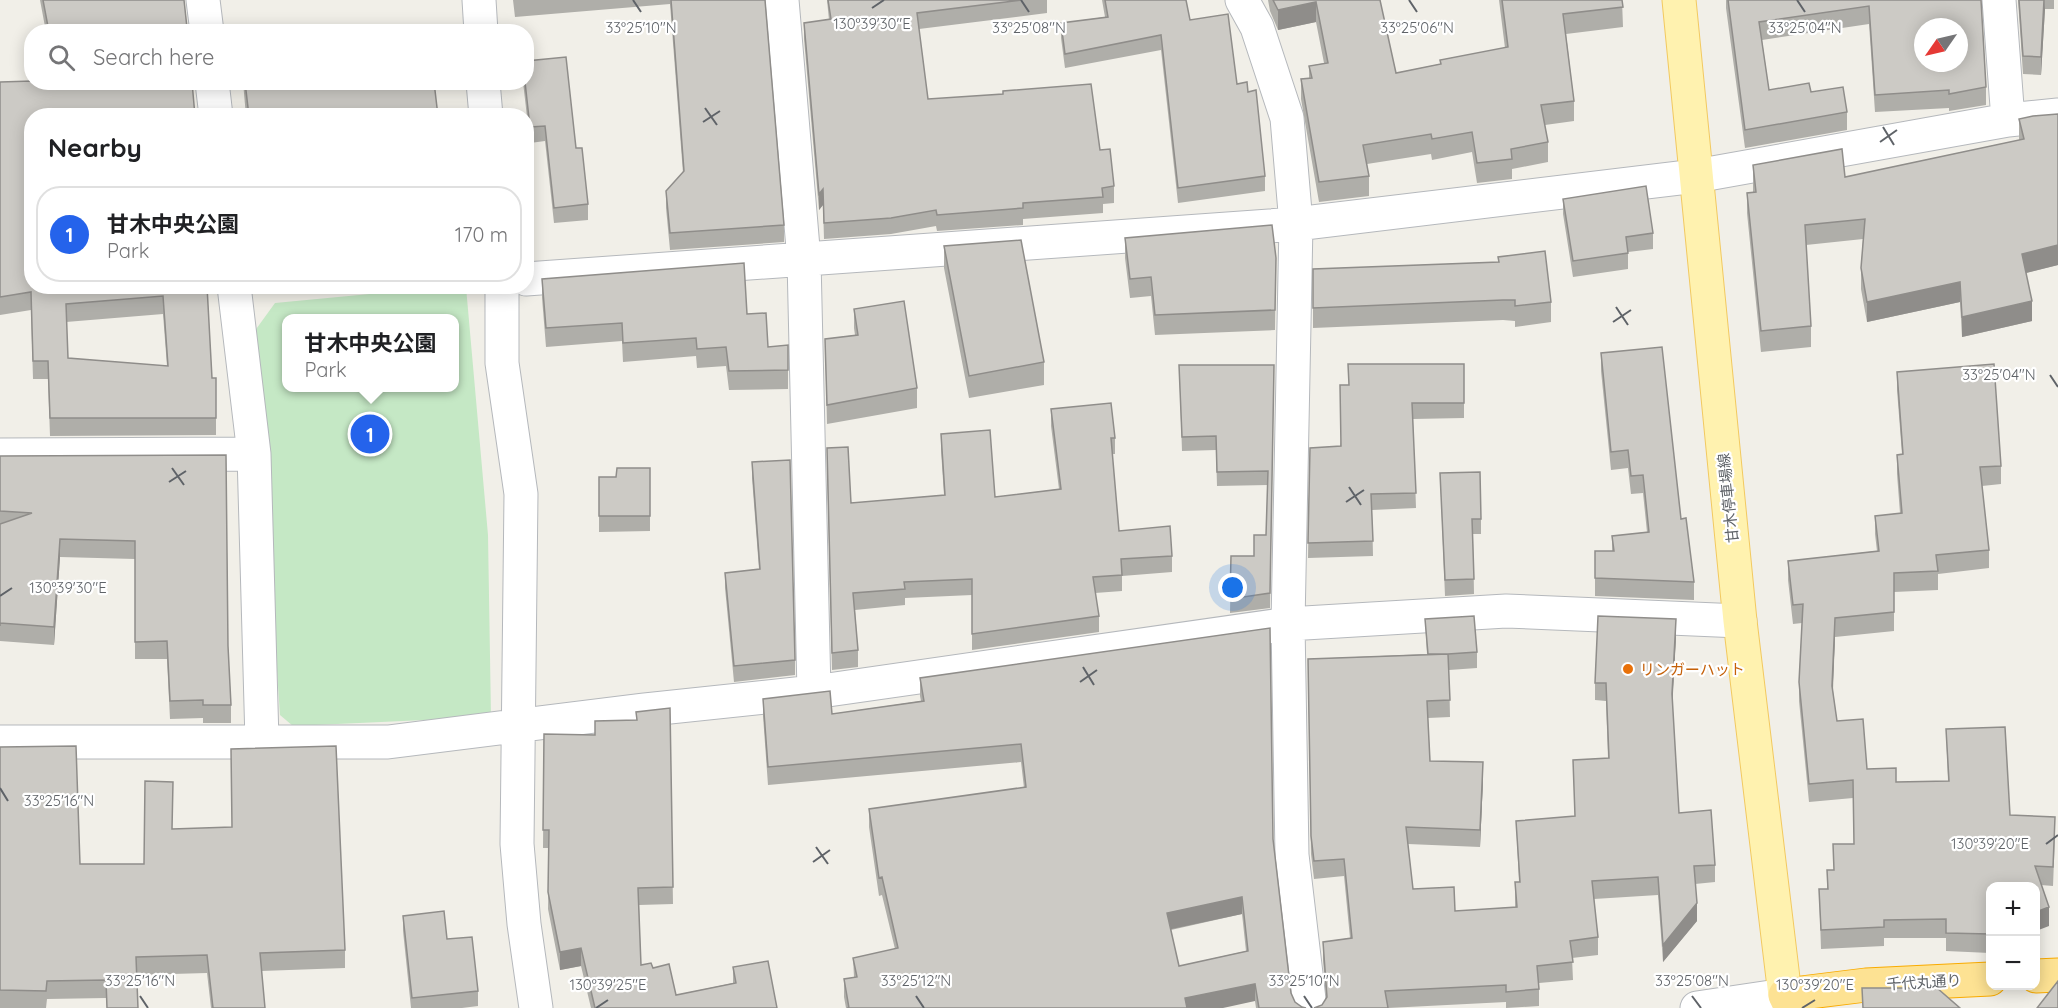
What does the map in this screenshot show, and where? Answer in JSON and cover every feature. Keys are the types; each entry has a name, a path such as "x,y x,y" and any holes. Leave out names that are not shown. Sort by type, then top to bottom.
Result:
{"highway":[{"path":"2040,976 2058,975"},
{"name":"千代丸通り","path":"1788,1002 1866,986 1986,979"}],"main road":[{"name":"甘木停車場線","path":"1679,0 1740,621 1788,1002"}],"street":[{"path":"203,0 206,24"},
{"path":"479,0 480,24"},
{"path":"782,0 804,260 814,692"},
{"path":"1242,0 1257,27 1287,118 1296,224 1288,624 1292,855 1310,1008"},
{"path":"1999,0 2007,120"},
{"path":"213,90 215,108"},
{"path":"484,90 485,108"},
{"path":"534,278 1296,224 1696,176 2007,120 2058,115"},
{"path":"235,294 254,454 262,741"},
{"path":"502,294 502,363 521,494 517,844 524,924 536,1008"},
{"path":"0,455 254,454"},
{"path":"0,742 388,742 519,728 644,710 814,692 1288,624 1506,611 1740,621"},
{"path":"1696,1008 1788,1002"}],"green space":[{"path":"370,294 467,294 488,535 491,717 293,726 280,715 254,332 275,303"}],"building":[{"path":"43,0 184,0 187,24 48,24"},
{"path":"671,0 765,0 784,225 670,233 666,191 684,171"},
{"path":"828,0 1022,0 917,13 928,99 1003,94 1003,91 1091,84 1100,150 1110,149 1114,186 1102,188 1103,197 1023,203 1023,208 937,215 936,210 891,218 824,223 823,189 819,194 804,23 831,19"},
{"path":"1105,0 1186,0 1190,20 1228,14 1237,84 1247,82 1248,92 1256,90 1265,176 1178,188 1161,35 1065,54 1061,23 1108,17"},
{"path":"1273,0 1380,0 1396,73 1441,64 1440,60 1508,47 1502,0 1622,0 1623,7 1563,14 1574,101 1541,105 1548,142 1511,149 1512,159 1477,163 1472,132 1432,139 1431,134 1363,145 1369,176 1319,182 1301,79 1312,78 1309,66 1328,63 1316,2 1278,10"},
{"path":"1728,0 1981,0 1986,87 1949,94 1949,90 1875,95 1869,6 1759,22 1769,90 1809,83 1811,92 1843,87 1847,112 1745,130"},
{"path":"2019,0 2044,0 2041,57 2023,56"},
{"path":"566,57 576,148 582,148 588,204 554,208 545,126 534,127 534,108 528,108 526,90 534,90 534,60"},
{"path":"24,81 24,90 193,90 194,108 24,108 24,293 0,297 0,82"},
{"path":"246,90 435,90 437,108 248,108"},
{"path":"2058,114 2058,245 2022,254 2032,301 1962,317 1960,282 1867,302 1861,268 1865,219 1805,225 1811,326 1761,331 1747,193 1756,192 1753,165 1842,149 1845,177 2024,139 2019,119"},
{"path":"1646,186 1653,233 1626,237 1628,253 1573,261 1563,199"},
{"path":"1272,225 1276,258 1275,310 1155,315 1151,277 1130,279 1125,238"},
{"path":"1021,240 1044,362 969,376 944,246"},
{"path":"1545,251 1551,302 1515,306 1515,300 1503,300 1313,308 1313,269 1499,262 1498,257"},
{"path":"744,263 747,314 766,313 768,347 788,345 788,370 729,371 726,347 697,349 696,338 623,343 622,323 546,328 542,279"},
{"path":"31,294 207,294 212,378 216,378 216,418 50,418 48,361 33,361","holes":["163,296 168,366 68,358 66,304"]},
{"path":"904,301 917,388 827,405 825,339 858,335 854,309"},
{"path":"1662,347 1681,519 1686,518 1694,582 1595,578 1595,551 1614,551 1612,536 1649,532 1643,475 1631,476 1628,450 1611,452 1601,353"},
{"path":"1348,364 1464,364 1464,403 1412,403 1416,493 1371,494 1373,541 1308,543 1310,448 1341,446 1340,385 1349,385"},
{"path":"1994,364 2001,466 1980,467 1989,550 1936,555 1938,571 1894,573 1894,612 1835,618 1832,686 1837,721 1863,719 1867,769 1896,768 1896,782 1949,781 1946,729 2005,727 2010,815 2055,817 2053,867 2035,866 2049,907 2040,910 2040,882 1986,882 1986,934 1946,933 1946,919 1884,920 1884,927 1821,930 1819,889 1828,889 1827,870 1834,870 1833,844 1854,844 1853,780 1809,784 1799,682 1803,604 1793,605 1788,561 1879,551 1875,516 1902,513 1897,455 1903,454 1897,372"},
{"path":"1179,365 1274,365 1270,593 1230,599 1231,556 1254,556 1254,535 1266,535 1268,471 1217,472 1216,436 1182,437"},
{"path":"1111,403 1115,438 1111,438 1119,531 1170,526 1172,556 1121,559 1122,575 1093,577 1099,616 972,634 972,579 904,582 905,589 853,593 858,650 832,653 827,448 848,447 851,503 945,495 941,434 990,430 995,497 1061,489 1051,409"},
{"path":"226,455 228,646 231,705 203,705 203,700 170,701 167,641 135,642 135,541 60,539 54,627 0,623 0,524 32,513 0,511 0,456"},
{"path":"790,460 795,660 734,666 725,573 760,569 752,462"},
{"path":"617,468 650,468 650,516 599,516 599,477 616,477"},
{"path":"1480,472 1481,519 1472,519 1474,579 1445,580 1440,473"},
{"path":"1474,616 1477,652 1428,654 1425,619"},
{"path":"1598,616 1676,619 1672,694 1679,813 1711,810 1715,865 1694,866 1697,903 1663,945 1658,877 1592,881 1598,937 1570,941 1573,962 1537,966 1539,989 1506,992 1506,985 1385,991 1388,1008 1314,1008 1322,1005 1327,997 1323,942 1352,938 1344,859 1314,861 1311,836 1308,659 1448,654 1450,700 1427,701 1430,761 1483,762 1480,830 1406,827 1413,889 1454,887 1455,911 1517,907 1515,882 1520,882 1516,821 1575,816 1573,760 1609,758 1606,683 1595,683"},
{"path":"1270,628 1273,839 1291,993 1295,1002 1306,1008 1259,1008 1255,984 1185,998 1187,1008 849,1008 844,979 857,977 853,958 898,948 882,877 879,878 869,809 1026,787 1021,744 768,767 763,699 830,691 832,714 924,701 920,678","holes":["1242,897 1248,951 1179,966 1167,913"]},
{"path":"670,708 673,887 638,888 641,965 651,963 653,968 669,964 676,995 736,983 733,967 768,961 777,1008 595,1008 581,948 560,952 548,892 549,830 543,830 544,734 595,735 595,721 637,720 636,712"},
{"path":"76,746 80,864 144,864 145,781 173,782 172,829 232,827 231,749 336,746 345,950 260,953 265,1008 213,1008 207,955 136,957 138,1008 107,1008 106,980 47,981 46,991 0,990 0,747"},
{"path":"444,911 447,939 472,937 478,991 412,998 403,916"},
{"path":"2058,981 2058,1008 2037,1008"},
{"path":"1862,988 1937,988 1960,1008 1863,1008"}],"place":[{"name":"甘木中央公園","path":"370,434"},
{"name":"リンガーハット","path":"1628,669"}]}
